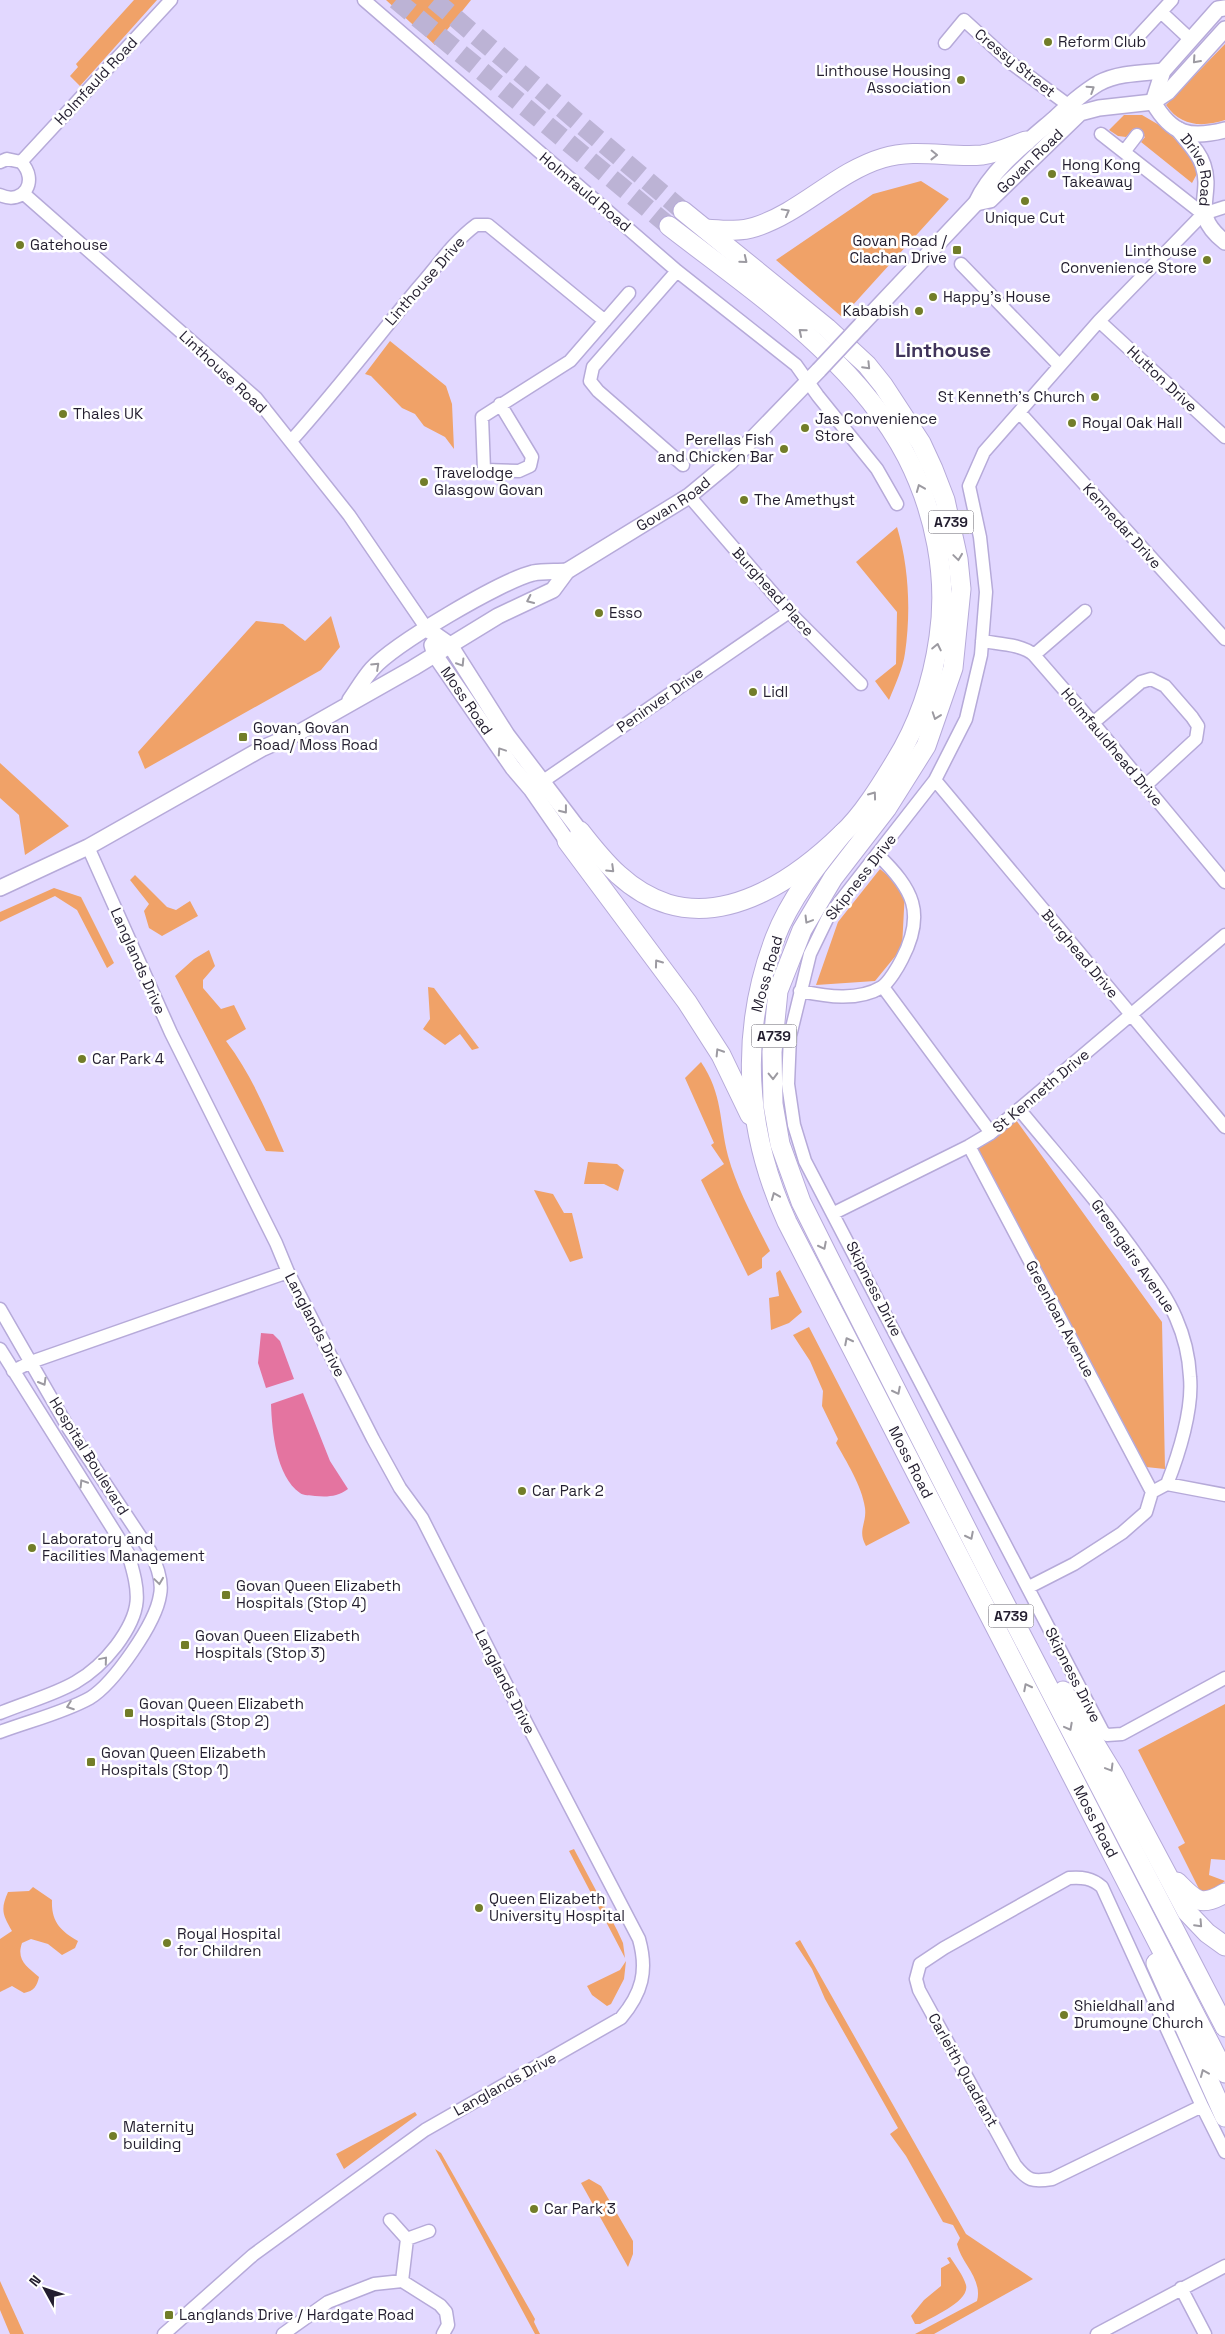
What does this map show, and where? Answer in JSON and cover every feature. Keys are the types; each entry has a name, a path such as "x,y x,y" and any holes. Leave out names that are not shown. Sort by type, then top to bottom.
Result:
{"main road":[{"path":"706,229 733,230 755,227 785,214 862,166 884,157 904,154 983,155 1026,141"},
{"name":"A739","path":"683,211 706,229"},
{"name":"A739","path":"670,226 782,315 815,343 852,380 886,423 907,456 922,492 934,531 940,564 939,636 923,705 896,760 844,834"},
{"name":"Moss Road","path":"706,229 827,328 867,365 884,385 922,443 945,500 952,526 961,589 953,668 926,746 886,808 833,878 802,930 778,992 772,1052 773,1104 780,1144 801,1202 986,1567 1225,2027"},
{"path":"574,836 633,887 668,904 696,909 718,907 755,897 779,884 844,834"},
{"name":"Moss Road","path":"844,834 808,877 790,908 776,937 757,1000 752,1032 751,1074 755,1127 771,1185 787,1222 1225,2072"},
{"path":"574,836 596,877 692,1010 721,1054 755,1127"},
{"path":"986,1567 1114,1774 1187,1912 1207,1933 1225,1946"},
{"path":"1068,1767 1225,2117"},
{"path":"1167,1873 1194,1898 1202,1902 1215,1900 1225,1894"}],"street":[{"name":"Holmfauld Road","path":"21,162 170,0"},
{"name":"Holmfauld Road","path":"364,0 677,271 796,365 814,376 818,396 877,469 898,504"},
{"path":"1135,40 1172,0"},
{"path":"1153,102 1163,71 1221,6"},
{"path":"1161,12 1192,40"},
{"name":"Cressy Street","path":"945,43 964,20 1011,63 1074,110"},
{"path":"1153,102 1168,92 1225,29"},
{"name":"Govan Road","path":"976,203 990,200 1100,83 1124,75 1163,71"},
{"name":"Govan Road","path":"0,888 133,824 239,761 300,732 413,668 498,616 553,590 568,571 690,496 730,462 814,376 976,203 982,190 1026,141 1074,110 1153,102"},
{"name":"Drive Road","path":"1153,102 1159,113 1178,130 1203,164 1206,176 1203,214"},
{"path":"1178,130 1191,135 1204,135 1225,130"},
{"name":"Drive Road","path":"1101,134 1203,214 1219,238 1225,242"},
{"path":"1124,152 1137,135"},
{"path":"0,162 7,159 21,162 29,174 30,181 23,193 13,198 0,195"},
{"name":"Linthouse Road","path":"23,193 256,398 349,515 427,629"},
{"name":"Drive Road","path":"1203,214 1225,206"},
{"name":"Skipness Drive","path":"1203,214 1099,321 984,452 969,486 980,537 986,592 981,655 966,719 935,780 828,917 810,954 800,991 790,1036 788,1084 794,1125 805,1161 834,1213 1099,1726 1107,1735 1122,1734 1225,1678"},
{"name":"Linthouse Drive","path":"291,441 333,395 367,350 451,249 476,225 488,225 604,321"},
{"path":"960,264 1060,365"},
{"path":"677,271 593,367 590,381 598,391 683,466"},
{"path":"500,404 532,457 530,466 519,471 484,470 482,417 500,404 570,360 629,293"},
{"name":"Hutton Drive","path":"1099,321 1225,437"},
{"name":"Kennedar Drive","path":"1020,413 1225,639"},
{"name":"Burghead Place","path":"690,496 789,612 861,684"},
{"path":"347,704 372,668 427,629 479,598 533,573 568,571"},
{"path":"1034,655 1085,611"},
{"name":"Peninver Drive","path":"536,785 789,612"},
{"path":"427,629 450,645 536,785"},
{"name":"Moss Road","path":"427,629 435,655 513,768 536,785 574,836"},
{"name":"Holmfauldhead Drive","path":"982,641 1028,650 1034,655 1225,882"},
{"path":"1093,723 1141,682 1151,679 1165,686 1192,717 1198,726 1196,739 1145,786"},
{"name":"Burghead Drive","path":"935,780 1225,1127"},
{"name":"Langlands Drive","path":"88,847 170,1033 276,1243 288,1272 373,1439 400,1488 422,1518 639,1939 644,1964 643,1979 637,1997 621,2018 425,2130 253,2256 164,2334"},
{"path":"800,991 834,997 861,994 883,987 900,963 912,940 915,922 910,894 898,874 878,855"},
{"name":"St Kenneth Drive","path":"834,1213 969,1146 991,1133 1225,935"},
{"path":"883,987 991,1133"},
{"name":"Greengairs Avenue","path":"1019,1109 1112,1220 1159,1287 1176,1316 1185,1341 1190,1378 1185,1425 1178,1454 1167,1484"},
{"name":"Greenloan Avenue","path":"969,1146 1152,1492"},
{"path":"13,1371 32,1362 288,1272"},
{"name":"Hospital Boulevard","path":"0,1310 32,1362 69,1429 150,1551 157,1565 161,1593 148,1629 99,1691 79,1703 0,1732"},
{"name":"Hospital Boulevard","path":"0,1349 128,1554 138,1592 136,1611 129,1628 101,1665 67,1688 0,1713"},
{"path":"1028,1587 1074,1564 1122,1533 1146,1512 1152,1492 1167,1484 1225,1495"},
{"name":"Carleith Quadrant","path":"1082,1877 1096,1882 1102,1887 1202,2106 1052,2179 1035,2181 1023,2175 1015,2165 918,1990 916,1979 920,1964 944,1948 1069,1878 1082,1877"},
{"path":"1202,2106 1225,2152"},
{"path":"390,2220 407,2239 402,2281"},
{"path":"407,2239 429,2231"},
{"path":"1097,2334 1225,2266"},
{"path":"283,2334 328,2302 374,2284 402,2281 440,2305 448,2318 448,2333"},
{"path":"1181,2288 1205,2334"}],"shaded area":[{"path":"134,0 157,0 80,86 70,76 78,67 76,64"},
{"path":"386,0 471,0 435,45"},
{"path":"1225,44 1225,120 1201,124 1178,118 1166,105"},
{"path":"1124,115 1142,115 1166,129 1191,157 1198,172 1192,183 1141,142 1145,137 1133,129 1126,137 1118,136 1109,130"},
{"path":"921,181 949,199 842,317 776,260 873,194"},
{"path":"390,341 446,386 452,404 454,449 445,437 424,426 415,414 402,408 371,376 365,374"},
{"path":"897,527 904,558 908,590 908,622 904,659 889,700 875,681 896,664 897,612 856,562"},
{"path":"331,616 340,647 321,670 145,769 138,752 256,621 283,624 305,641"},
{"path":"0,763 69,826 25,855 19,815 0,798"},
{"path":"880,869 905,890 902,948 875,981 816,985 838,922"},
{"path":"135,875 167,907 176,910 190,901 198,916 162,936 149,928 144,911 149,904 130,880"},
{"path":"54,888 81,897 114,963 107,968 77,910 55,896 0,922 0,912"},
{"path":"209,950 215,966 203,980 203,988 221,1009 234,1005 246,1029 226,1041 244,1067 284,1152 266,1151 175,976 194,959"},
{"path":"428,987 434,988 479,1048 472,1050 460,1034 445,1045 423,1029 430,1019"},
{"path":"701,1062 717,1097 725,1143 736,1181 770,1251 762,1258 762,1268 748,1276 701,1180 724,1164 711,1145 714,1143 685,1078"},
{"path":"1016,1120 1162,1322 1165,1469 1146,1467 975,1150"},
{"path":"588,1162 617,1164 624,1170 618,1191 604,1184 584,1184"},
{"path":"534,1190 553,1194 564,1213 572,1213 583,1258 570,1262"},
{"path":"780,1270 802,1312 789,1323 771,1330 769,1298 779,1296 776,1273"},
{"path":"809,1327 910,1523 866,1546 862,1536 865,1508 861,1491 836,1443 838,1439 822,1406 823,1391 810,1361 793,1335"},
{"path":"261,1333 273,1334 280,1341 294,1379 266,1388 258,1363"},
{"path":"303,1393 330,1461 348,1489 336,1495 302,1494 285,1476 277,1452 271,1404"},
{"path":"1225,1704 1225,1860 1211,1859 1209,1875 1225,1881 1212,1891 1201,1893 1178,1847 1185,1843 1138,1750"},
{"path":"574,1849 617,1930 623,1943 625,1958 569,1851"},
{"path":"33,1887 52,1900 53,1914 58,1925 78,1941 75,1948 62,1955 48,1944 31,1939 22,1943 20,1954 24,1963 39,1977 37,1983 33,1989 24,1993 12,1986 0,1992 0,1939 12,1931 6,1921 3,1908 4,1903 8,1892 29,1891"},
{"path":"800,1940 966,2234 1033,2279 934,2334 915,2334 977,2301 977,2285 959,2251 957,2244 960,2238 953,2225 943,2222 906,2156 890,2134 898,2128 825,1999 812,1969 795,1943"},
{"path":"626,1961 624,1979 611,2004 607,2006 592,1995 587,1986 620,1970"},
{"path":"415,2112 417,2115 344,2169 336,2154"},
{"path":"435,2149 441,2153 535,2319 534,2322 540,2334 535,2334"},
{"path":"589,2179 601,2186 633,2241 633,2254 628,2267 581,2183"},
{"path":"950,2257 965,2281 966,2291 949,2308 920,2324 915,2324 911,2316 924,2300 941,2286 941,2268 950,2263 947,2258"},
{"path":"0,2281 24,2334 10,2334 0,2310"}],"tunnel":[{"path":"396,0 669,226"},
{"path":"434,0 683,211"}],"place":[{"name":"Reform Club","path":"1048,42"},
{"name":"Linthouse Housing Association","path":"961,80"},
{"name":"Hong Kong Takeaway","path":"1052,174"},
{"name":"Unique Cut","path":"1025,201"},
{"name":"Gatehouse","path":"20,245"},
{"name":"Govan Road / Clachan Drive","path":"957,250"},
{"name":"Linthouse Convenience Store","path":"1207,260"},
{"name":"Happy's House","path":"933,297"},
{"name":"Kababish","path":"919,311"},
{"name":"St Kenneth's Church","path":"1095,397"},
{"name":"Thales UK","path":"63,414"},
{"name":"Royal Oak Hall","path":"1072,423"},
{"name":"Jas Convenience Store","path":"805,428"},
{"name":"Perellas Fish and Chicken Bar","path":"784,449"},
{"name":"Travelodge Glasgow Govan","path":"424,482"},
{"name":"The Amethyst","path":"744,500"},
{"name":"Esso","path":"599,613"},
{"name":"Lidl","path":"753,692"},
{"name":"Govan, Govan Road/ Moss Road","path":"243,737"},
{"name":"Car Park 4","path":"82,1059"},
{"name":"Car Park 2","path":"522,1491"},
{"name":"Laboratory and Facilities Management","path":"32,1548"},
{"name":"Govan Queen Elizabeth Hospitals (Stop 4)","path":"226,1595"},
{"name":"Govan Queen Elizabeth Hospitals (Stop 3)","path":"185,1645"},
{"name":"Govan Queen Elizabeth Hospitals (Stop 2)","path":"129,1713"},
{"name":"Govan Queen Elizabeth Hospitals (Stop 1)","path":"91,1762"},
{"name":"Queen Elizabeth University Hospital","path":"479,1908"},
{"name":"Royal Hospital for Children","path":"167,1943"},
{"name":"Shieldhall and Drumoyne Church","path":"1064,2015"},
{"name":"Maternity building","path":"113,2136"},
{"name":"Car Park 3","path":"534,2209"},
{"name":"Langlands Drive / Hardgate Road","path":"169,2315"}],"district":[{"name":"Linthouse","path":"943,350"}]}
